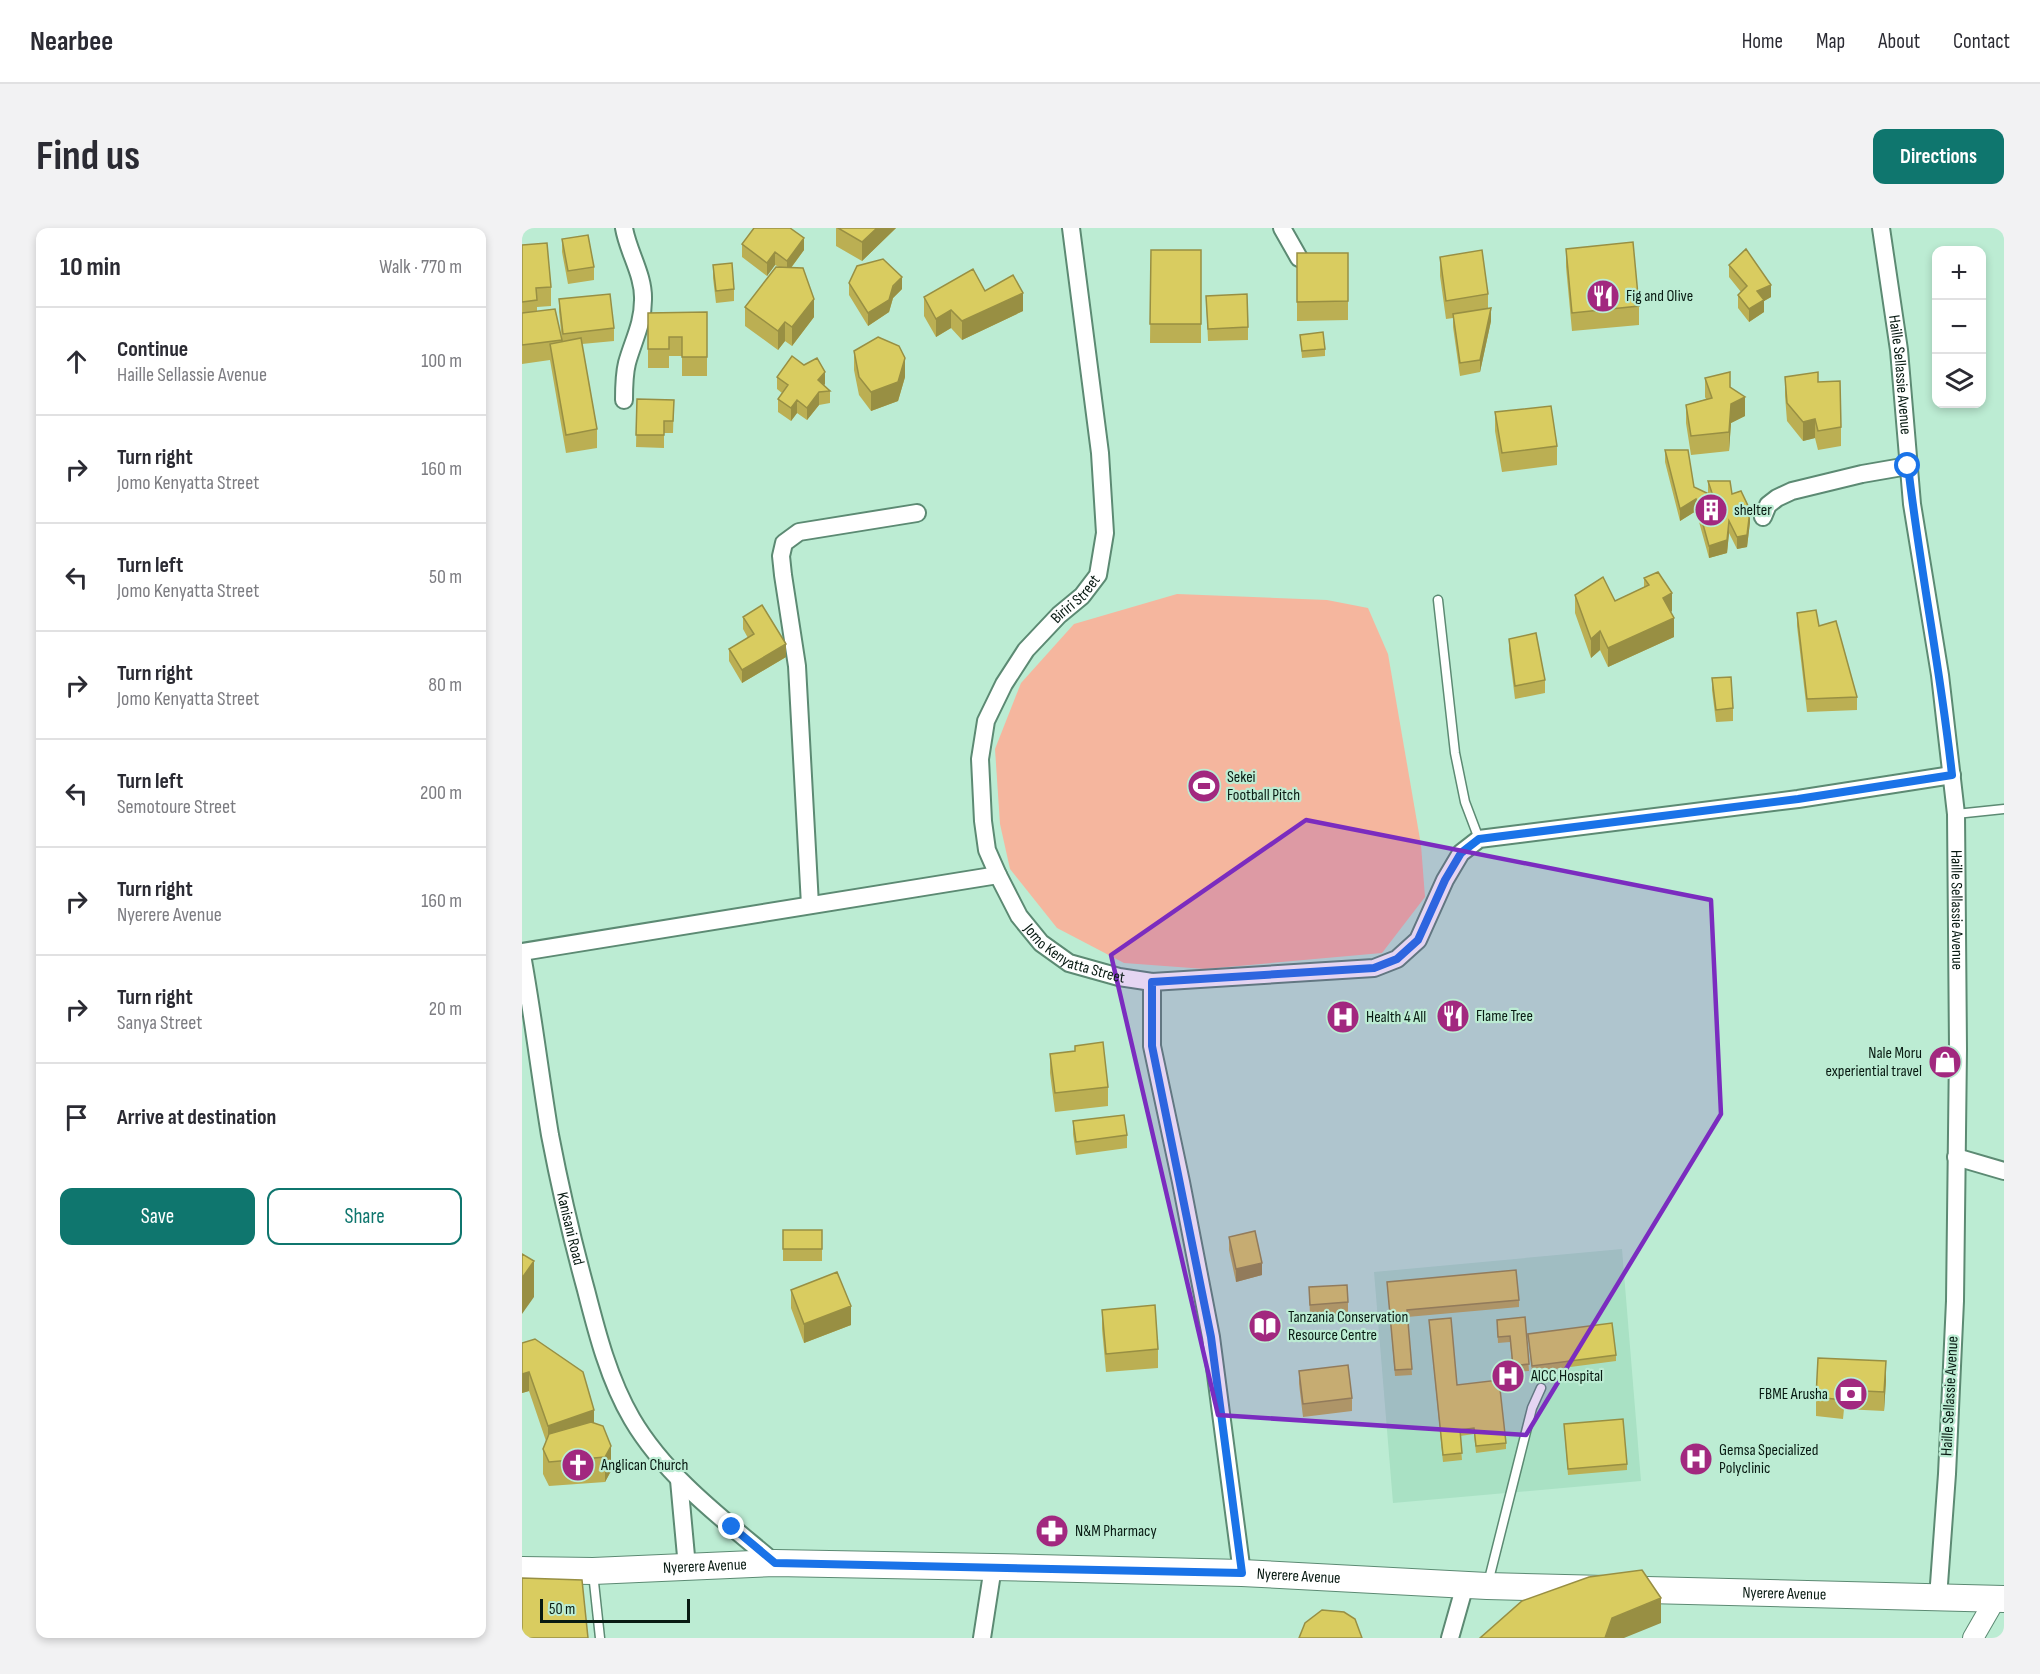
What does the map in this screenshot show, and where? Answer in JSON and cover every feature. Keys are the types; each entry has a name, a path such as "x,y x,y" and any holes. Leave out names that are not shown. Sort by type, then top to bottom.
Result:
{"main road":[{"name":"Nyerere Avenue","path":"522,1570 593,1571 775,1563 1242,1573 1476,1586 2000,1599"}],"street":[{"path":"624,228 626,242 638,270 644,297 642,321 627,363 624,400"},
{"name":"Biriri Street","path":"998,875 987,850 983,821 980,759 986,721 1004,684 1026,650 1059,615 1083,596 1098,575 1105,533 1100,453 1071,228"},
{"path":"1282,228 1299,258"},
{"name":"Haille Sellassie Avenue","path":"1881,228 1899,350 1908,466 1940,675 1956,814 1958,1049 1953,1348 1938,1598"},
{"path":"1762,517 1768,506 1777,498 1792,491 1862,474 1908,466"},
{"path":"810,905 797,666 783,575 781,556 784,543 799,532 917,513"},
{"path":"1479,839 1798,799 1952,775"},
{"name":"Jomo Kenyatta Street","path":"998,875 1019,916 1041,943 1069,963 1119,976 1152,982 1374,968 1397,959 1418,940 1445,880 1461,853 1479,839"},
{"path":"522,954 998,875"},
{"name":"Kanisani Road","path":"522,954 525,994 550,1136 568,1220 598,1337 631,1418 679,1480 775,1563"},
{"path":"1152,982 1152,1046 1211,1337 1242,1573"},
{"path":"1956,1157 2004,1171"},
{"path":"679,1480 687,1567"},
{"path":"982,1638 993,1568"},
{"path":"1449,1638 1476,1586"},
{"path":"1973,1638 2000,1599"}],"lane":[{"path":"1438,600 1455,753 1465,802 1479,839"},
{"path":"1956,814 2004,809"},
{"path":"1476,1586 1532,1408 1541,1388"},
{"path":"593,1571 600,1638"}],"highlighted area":[{"path":"1306,820 1711,900 1721,1114 1526,1435 1218,1415 1111,955"}],"shaded area":[{"name":"Sekei Football Pitch","path":"1177,594 1327,600 1368,608 1388,654 1421,845 1425,897 1382,953 1205,969 1124,963 1057,928 1010,869 1000,824 995,749 1021,683 1074,624"},
{"name":"AICC Hospital","path":"1622,1249 1641,1481 1393,1503 1374,1272"}],"building":[{"path":"754,228 790,228 804,238 787,261 775,252 767,263 742,244"},
{"path":"838,228 877,228 862,242"},
{"path":"588,235 594,267 568,271 562,239"},
{"name":"Fig and Olive","path":"1633,242 1639,306 1572,313 1566,249"},
{"path":"547,243 551,287 536,288 537,300 522,302 522,245"},
{"path":"1746,249 1771,285 1757,291 1764,300 1749,309 1738,295 1747,286 1729,265"},
{"path":"1151,250 1201,250 1201,324 1150,324"},
{"path":"1482,250 1488,294 1446,301 1440,257"},
{"path":"1297,253 1348,253 1348,301 1297,302"},
{"path":"883,259 902,277 893,286 889,300 868,313 849,283 857,266"},
{"path":"732,263 734,289 716,291 713,265"},
{"path":"776,267 803,268 814,299 792,327 785,322 778,331 745,307"},
{"path":"973,269 985,291 1013,275 1023,293 962,321 951,310 936,319 924,297"},
{"path":"610,294 614,328 563,334 559,299"},
{"path":"1247,294 1248,327 1208,329 1206,296"},
{"path":"1491,308 1480,360 1460,363 1453,314"},
{"path":"555,309 562,340 522,345 522,313"},
{"path":"707,312 707,357 682,357 682,337 669,337 669,349 648,349 648,313"},
{"path":"1323,332 1325,349 1302,351 1300,335"},
{"path":"878,337 899,346 905,358 898,382 871,392 859,377 854,351"},
{"path":"581,338 597,429 566,435 550,344"},
{"path":"792,356 804,365 817,358 825,372 818,380 830,391 819,392 807,408 797,400 791,408 778,399 788,385 777,377"},
{"path":"1730,372 1730,387 1745,397 1731,404 1729,432 1691,436 1686,405 1712,398 1705,378"},
{"path":"1818,372 1818,382 1840,381 1841,427 1818,431 1815,419 1803,422 1787,403 1785,377"},
{"path":"637,399 674,400 673,421 664,421 664,435 636,435"},
{"path":"1551,406 1557,446 1502,453 1495,412"},
{"name":"shelter","path":"1665,450 1688,450 1694,487 1713,496 1708,481 1730,481 1732,494 1741,491 1750,510 1747,535 1737,537 1729,521 1727,540 1709,546 1696,499 1680,509"},
{"path":"1658,572 1672,593 1663,598 1674,618 1608,648 1600,631 1591,639 1575,595 1603,577 1615,601 1649,585 1644,578"},
{"path":"762,605 786,644 742,670 729,649 754,634 743,617"},
{"path":"1816,610 1819,626 1836,621 1857,697 1807,699 1797,613"},
{"path":"1536,633 1545,680 1515,686 1509,639"},
{"path":"1731,677 1733,708 1716,710 1712,678"},
{"path":"1103,1042 1108,1087 1055,1093 1050,1054 1075,1051 1075,1046"},
{"path":"1124,1115 1127,1135 1076,1142 1073,1121"},
{"path":"783,1230 822,1230 822,1249 783,1249"},
{"path":"1255,1231 1262,1263 1236,1269 1229,1237"},
{"path":"522,1254 534,1261 522,1278"},
{"path":"1516,1270 1519,1300 1407,1310 1412,1369 1395,1370 1387,1282"},
{"path":"837,1272 851,1306 804,1324 791,1290"},
{"path":"1347,1285 1348,1302 1310,1305 1309,1287"},
{"path":"1155,1305 1158,1349 1106,1354 1102,1310"},
{"path":"1525,1317 1529,1364 1513,1366 1510,1336 1498,1337 1497,1320"},
{"path":"1451,1318 1457,1385 1499,1380 1506,1443 1476,1446 1474,1428 1460,1430 1462,1453 1443,1455 1429,1320"},
{"path":"1612,1323 1616,1355 1532,1366 1528,1334"},
{"path":"535,1339 583,1372 594,1410 548,1426 529,1372 522,1374 522,1343"},
{"path":"1818,1358 1886,1361 1884,1392 1844,1390 1843,1400 1816,1397"},
{"path":"1348,1365 1352,1398 1303,1404 1299,1371"},
{"path":"1623,1419 1627,1464 1568,1469 1564,1424"},
{"path":"591,1422 603,1426 611,1446 605,1457 549,1462 543,1449 549,1434"},
{"path":"1642,1570 1661,1598 1612,1618 1605,1638 1480,1638 1522,1601 1589,1577"},
{"path":"522,1578 582,1580 588,1638 522,1638"},
{"path":"1322,1610 1344,1612 1355,1619 1362,1638 1299,1638 1305,1623"}],"place":[{"name":"Fig and Olive","path":"1603,296"},
{"name":"shelter","path":"1711,510"},
{"name":"Sekei Football Pitch","path":"1204,786"},
{"name":"Flame Tree","path":"1453,1016"},
{"name":"Health 4 All","path":"1343,1017"},
{"name":"Nale Moru experiential travel","path":"1945,1062"},
{"name":"Tanzania Conservation Resource Centre","path":"1265,1326"},
{"name":"AICC Hospital","path":"1508,1376"},
{"name":"FBME Arusha","path":"1851,1394"},
{"name":"Gemsa Specialized Polyclinic","path":"1696,1459"},
{"name":"Anglican Church","path":"578,1465"},
{"name":"N&M Pharmacy","path":"1052,1531"}],"route":[{"path":"732,1527 775,1563 1242,1573 1211,1337 1152,1046 1152,982 1374,968 1397,959 1418,940 1445,880 1461,853 1479,839 1798,799 1952,775 1940,675 1908,466"}]}
